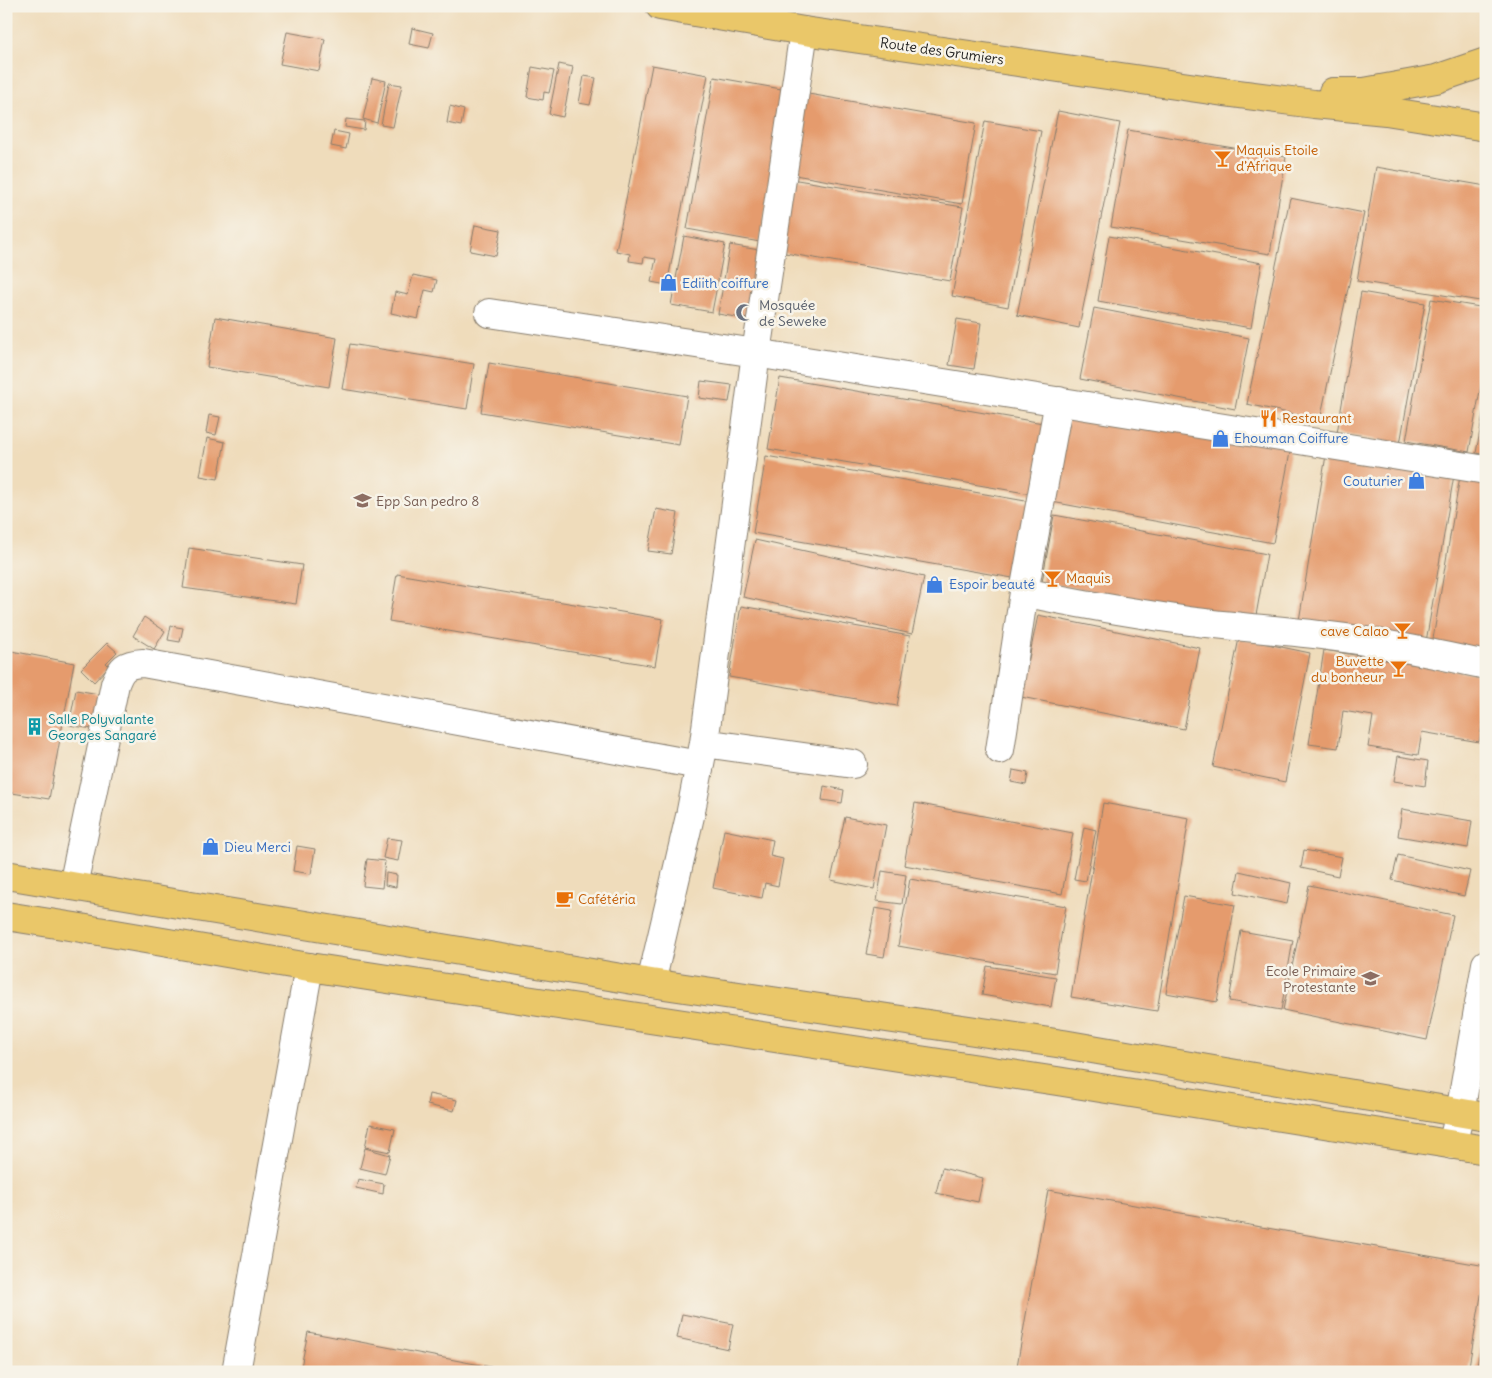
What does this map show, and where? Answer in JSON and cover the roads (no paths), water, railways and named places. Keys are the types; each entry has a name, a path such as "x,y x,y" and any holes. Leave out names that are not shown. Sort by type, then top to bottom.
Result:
{"main road":[{"name":"Route des Grumiers","path":"660,6 804,31 1224,92"},
{"path":"1224,92 1364,92 1436,79 1486,62"},
{"path":"1224,92 1386,111 1486,127"},
{"path":"6,875 651,983 1063,1044 1473,1115"},
{"path":"6,916 309,967 1066,1083 1486,1150"}],"street":[{"path":"651,983 688,825 702,754 756,353 804,31"},
{"path":"489,312 1486,470"},
{"path":"1000,750 1024,592 1059,401"},
{"path":"1024,592 1076,604 1148,615 1373,642 1486,665"},
{"path":"73,886 115,684 120,673 126,666 132,663 143,663 702,754 853,764"},
{"path":"1452,1145 1473,1115 1486,964"},
{"path":"236,1372 309,967"}],"place":[{"name":"Maquis Etoile d'Afrique","path":"1222,158"},
{"name":"Ediith coiffure","path":"668,283"},
{"name":"Mosquée de Seweke","path":"745,313"},
{"name":"Restaurant","path":"1268,418"},
{"name":"Ehouman Coiffure","path":"1220,438"},
{"name":"Couturier","path":"1417,481"},
{"name":"Epp San pedro 8","path":"362,501"},
{"name":"Maquis","path":"1052,578"},
{"name":"Espoir beauté","path":"935,584"},
{"name":"cave Calao","path":"1403,631"},
{"name":"Buvette du bonheur","path":"1398,669"},
{"name":"Salle Polyvalante Georges Sangaré","path":"34,727"},
{"name":"Dieu Merci","path":"210,847"},
{"name":"Cafétéria","path":"564,899"},
{"name":"Ecole Primaire Protestante","path":"1370,979"}]}
